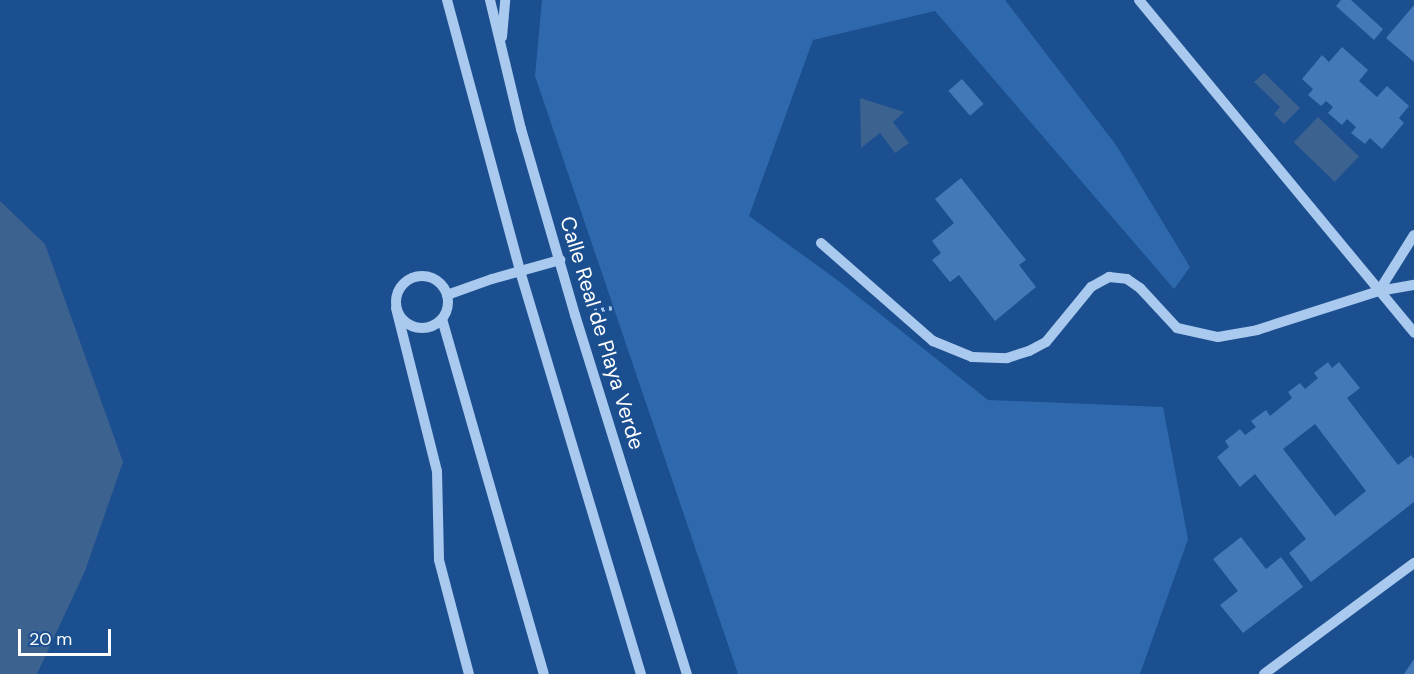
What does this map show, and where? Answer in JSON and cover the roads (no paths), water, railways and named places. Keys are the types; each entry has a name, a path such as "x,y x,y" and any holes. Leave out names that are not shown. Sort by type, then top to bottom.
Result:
{"street":[{"path":"447,0 520,271 641,674"},
{"name":"Calle Real de Playa Verde","path":"490,0 521,129 687,674"},
{"path":"501,46 505,0"},
{"path":"1139,0 1414,333"},
{"path":"1379,291 1414,234"},
{"path":"821,243 933,341 972,357 1007,358 1046,342 1091,287 1109,277 1127,279 1140,288 1177,328 1218,337 1257,330 1379,291 1414,285"},
{"path":"447,295 560,260"},
{"path":"396,308 400,317 415,328 430,328 442,319 448,304 447,295 437,281 421,276 412,278 399,290 396,308 437,471 439,560 469,674"},
{"path":"442,319 544,674"},
{"path":"1264,674 1414,563"}]}
